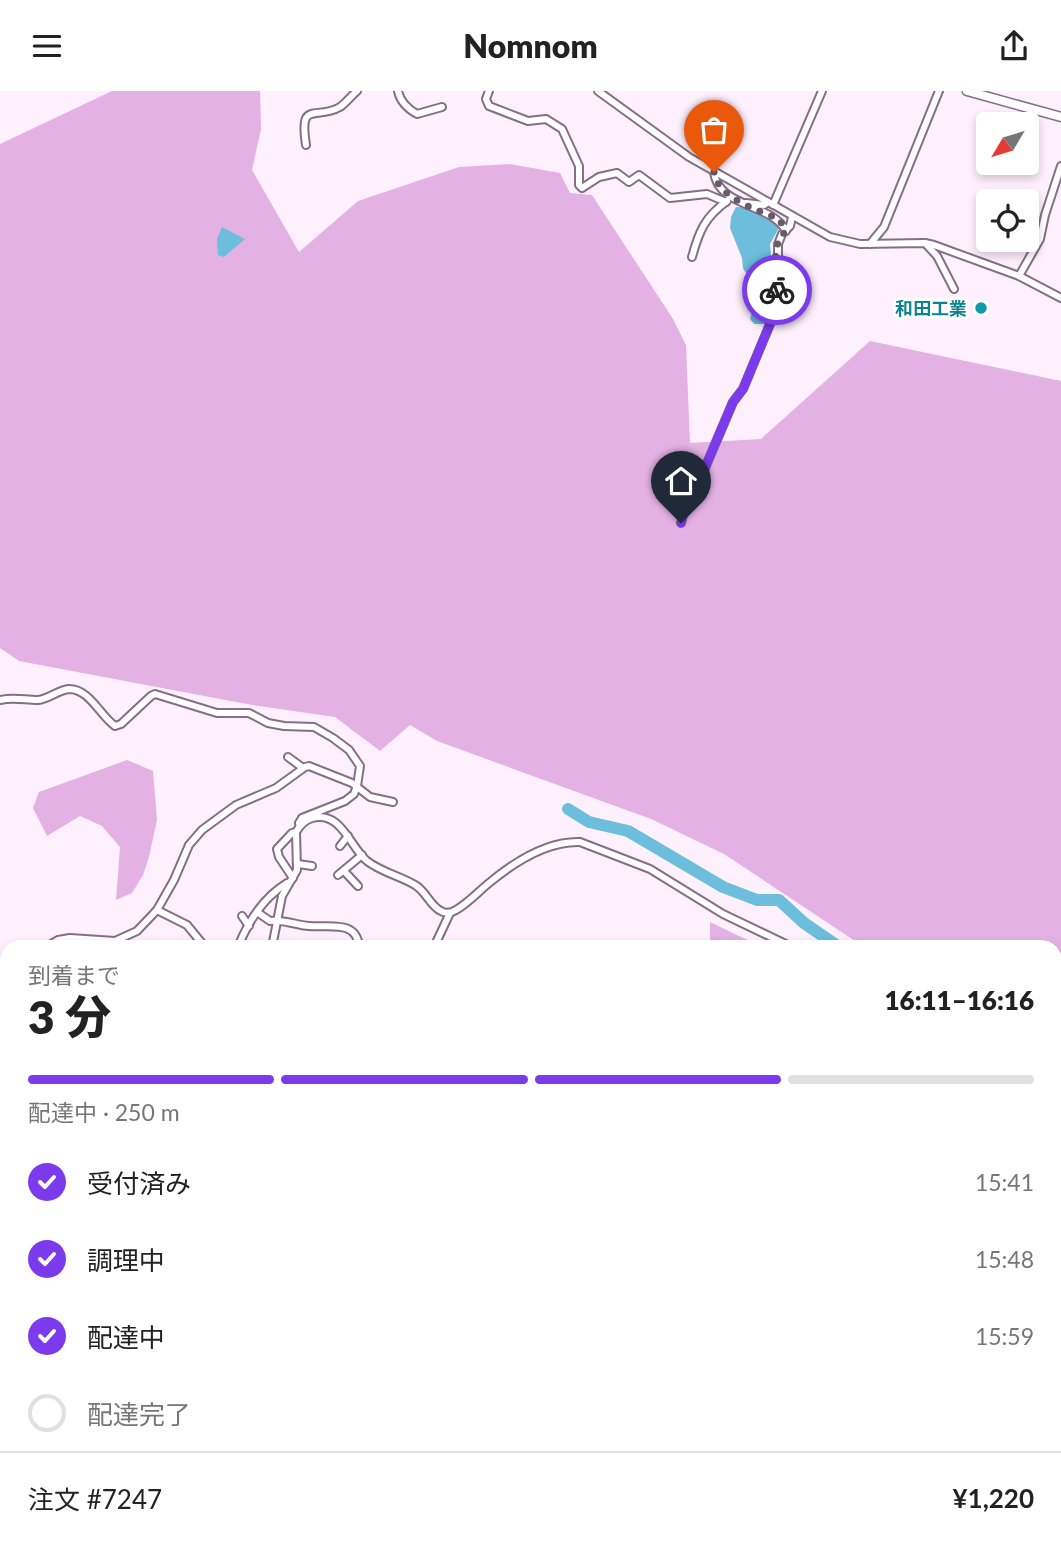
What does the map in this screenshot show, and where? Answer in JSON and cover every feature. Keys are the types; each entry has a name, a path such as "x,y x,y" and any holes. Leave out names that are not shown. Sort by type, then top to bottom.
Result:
{"main road":[{"path":"967,91 1061,117"}],"street":[{"path":"306,145 303,130 308,115 340,106 357,91"},
{"path":"398,91 399,97 409,110 417,114 442,107"},
{"path":"489,91 486,99 489,106 528,121 545,119 562,129 579,166 579,185 582,188 608,174 617,173 629,182 639,175 670,198 707,194 728,201 764,205 770,203 822,91"},
{"path":"598,91 671,145 830,237 860,244 925,243 1019,276 1061,298"},
{"path":"870,244 884,227 939,91"},
{"path":"1019,276 1040,239 1061,166"},
{"path":"714,172 728,201"},
{"path":"692,257 699,230 715,210 728,201"},
{"path":"744,203 779,219 786,231"},
{"path":"681,523 687,498 702,475 770,324 778,289 778,243 793,217"},
{"path":"925,243 937,256 954,289"},
{"path":"0,700 14,697 41,700 66,689 73,690 92,701 115,726 121,724 155,694 217,713 249,713 268,723 314,727 355,756 360,769 357,786 351,797 299,820 295,840 298,864 282,896 273,940"},
{"path":"288,757 303,768"},
{"path":"106,940 125,937 146,923 157,910 174,880 189,845 202,830 236,805 276,788 303,768 309,766 357,786 370,797 393,801"},
{"path":"292,880 277,849 309,819 324,817 332,819 369,863 417,886 436,908 450,913"},
{"path":"340,846 348,836"},
{"path":"437,940 450,913 489,882 531,856 568,842 580,842 650,869 723,915 777,940"},
{"path":"358,886 341,873 362,855"},
{"path":"298,864 312,866"},
{"path":"241,940 267,897 292,880"},
{"path":"157,910 187,925 199,940"},
{"path":"257,912 270,921 347,927 357,940"},
{"path":"242,916 249,926"},
{"path":"58,940 90,940"}],"shaded area":[{"path":"112,91 260,91 261,129 252,170 299,252 358,201 459,167 510,164 560,173 570,193 592,195 673,319 686,345 690,443 761,439 870,341 1061,381 1061,940 853,940 724,854 651,819 437,741 410,725 380,751 335,717 252,705 19,661 0,648 0,144"},
{"path":"127,760 153,771 157,820 143,875 132,893 116,900 120,847 102,826 80,816 47,836 33,808 39,792"},
{"path":"710,922 747,940 710,940"}],"water":[{"path":"736,207 759,213 779,228 770,244 774,287 767,324 754,324 750,319 753,308 749,278 730,228"},
{"path":"222,227 245,239 224,257 218,255 217,239"}],"waterway":[{"path":"568,809 589,822 628,831 723,887 757,900 779,900 804,923 829,940"}],"way so far":[{"path":"714,172 715,178 731,199 779,219 783,225 786,231 779,238 777,250 777,290"}],"place":[{"name":"和田工業","path":"981,308"}],"route":[{"path":"681,523 687,498 702,475 710,452 733,402 743,389 770,324 777,290"}]}
